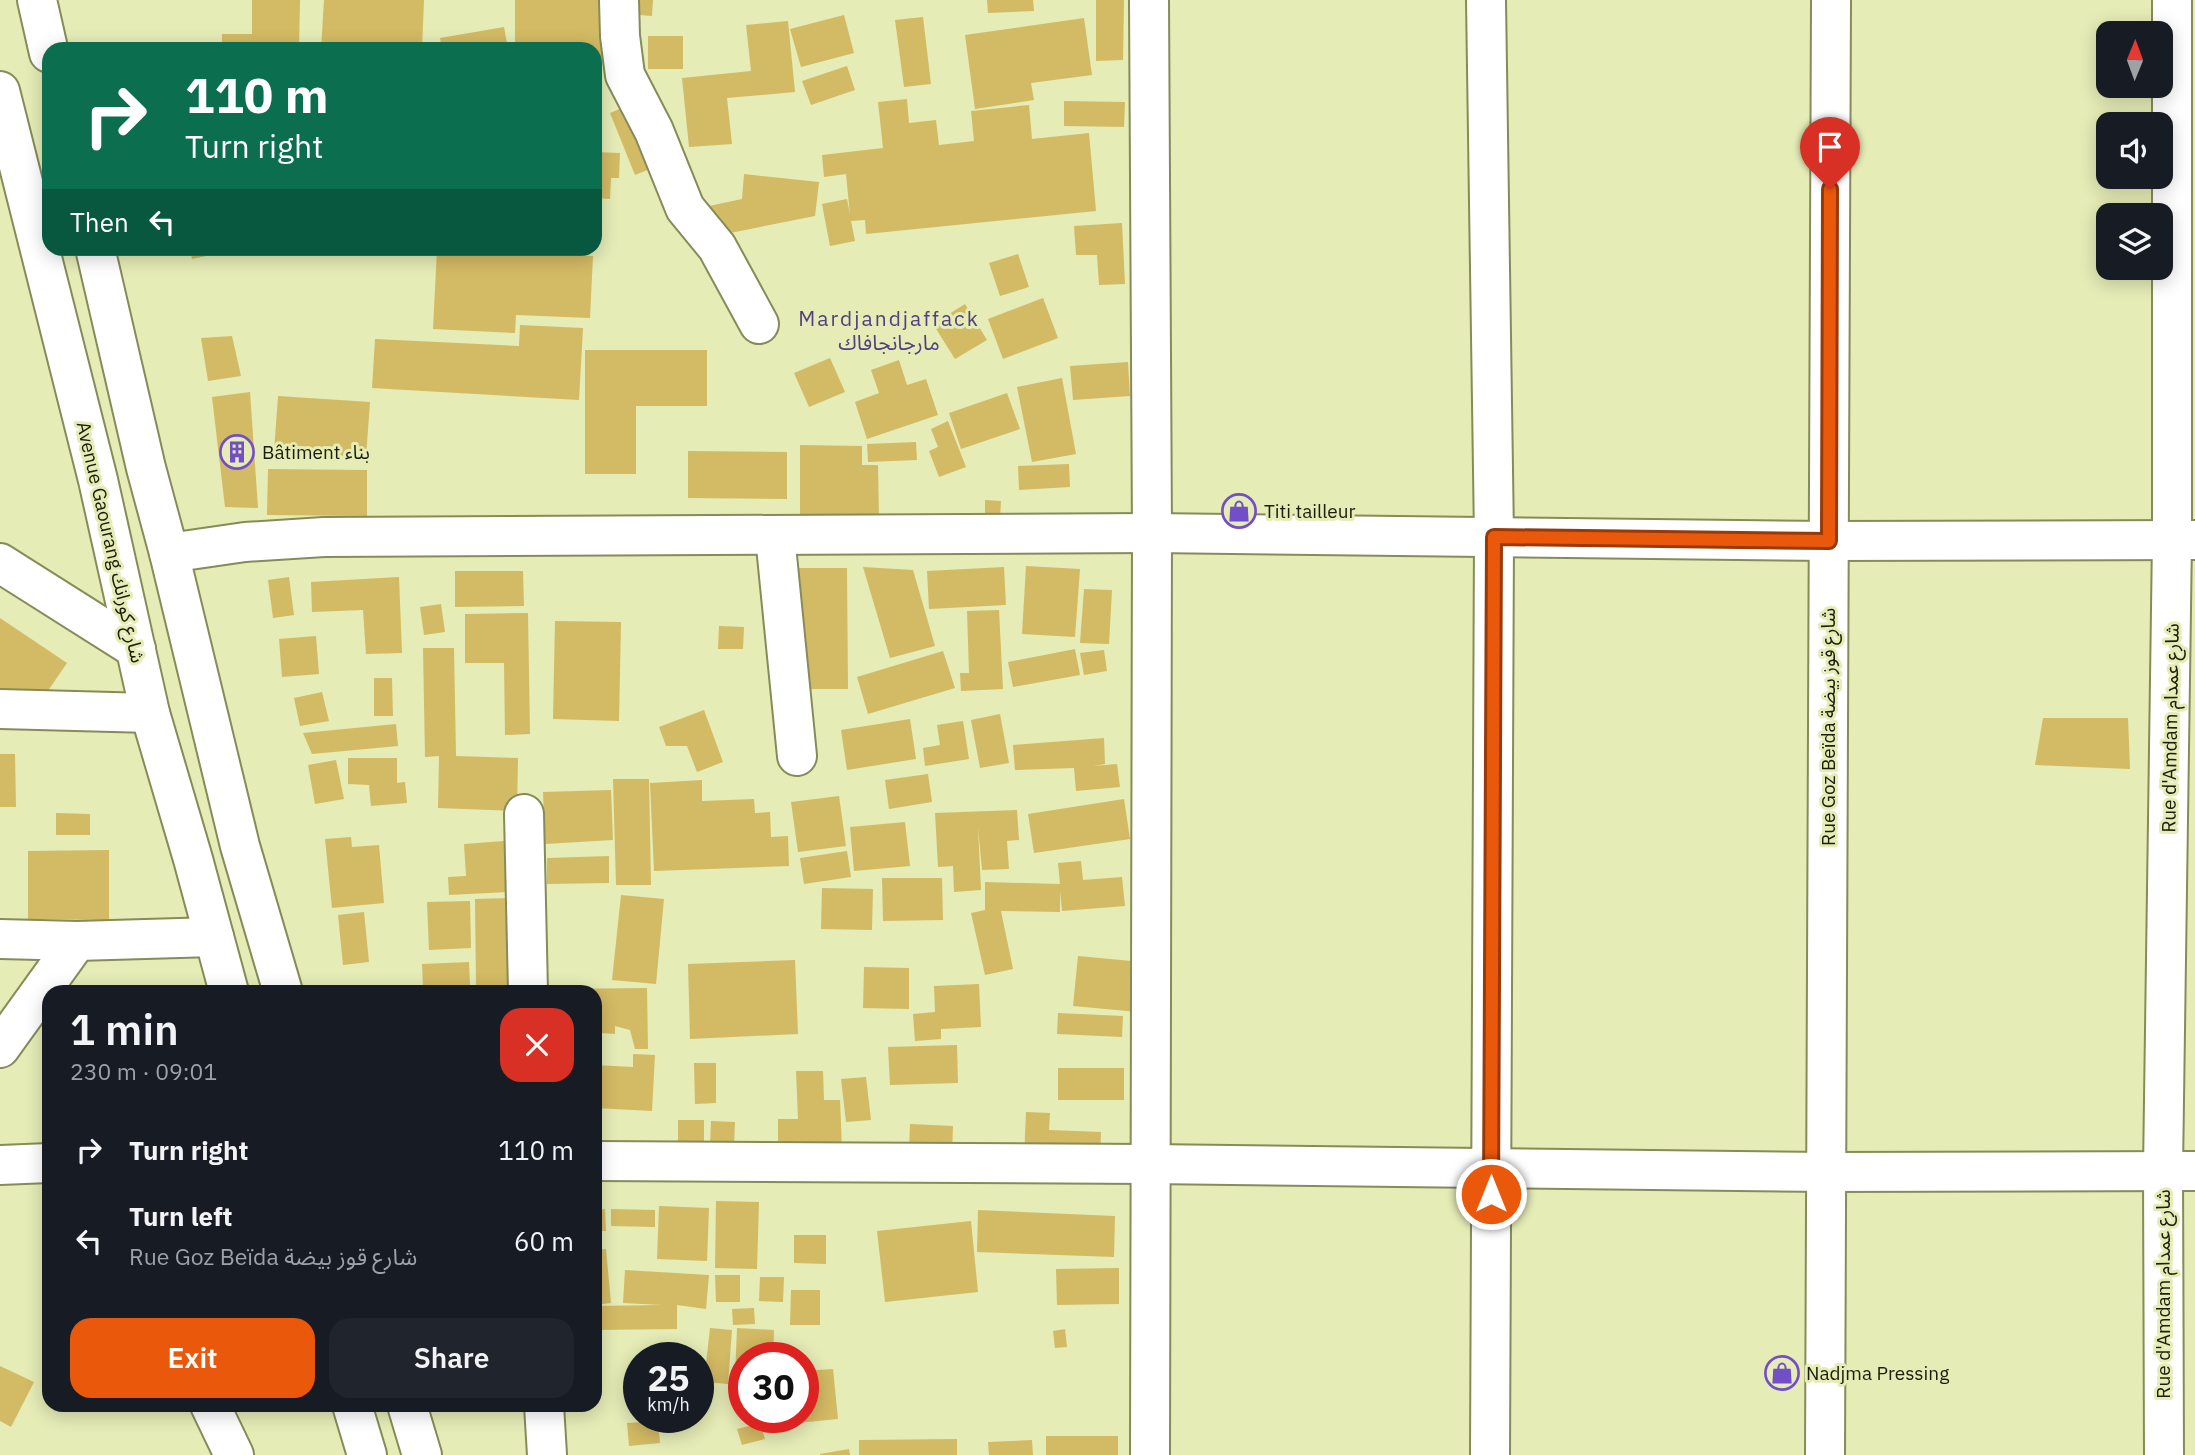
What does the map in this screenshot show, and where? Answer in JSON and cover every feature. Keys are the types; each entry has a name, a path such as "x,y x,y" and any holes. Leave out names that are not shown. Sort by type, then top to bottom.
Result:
{"street":[{"path":"37,0 47,42"},
{"path":"619,0 625,75 654,131 685,208 717,247 760,324"},
{"path":"1149,0 1152,533 1150,1455"},
{"path":"1486,0 1494,537 1490,1455"},
{"name":"Rue Goz Beïda شارع قوز بيضة","path":"1825,1455 1831,0"},
{"name":"Rue d'Amdam شارع عمدام","path":"2164,1455 2179,1171 2184,539 2172,0"},
{"name":"Avenue Gaourang شارع كورانك","path":"0,91 98,480 150,713 227,985"},
{"path":"97,256 146,468 240,846 281,985"},
{"path":"169,554 245,542 324,537 1152,533 1829,541 2184,539"},
{"path":"775,536 797,756"},
{"path":"0,563 136,649"},
{"path":"0,709 150,713"},
{"path":"524,814 528,985"},
{"path":"0,939 77,942 214,937"},
{"path":"46,985 77,942"},
{"path":"0,1048 42,990"},
{"path":"602,1161 1826,1172 2179,1171"},
{"path":"0,1165 42,1163"},
{"path":"213,1412 234,1455"},
{"path":"354,1412 368,1455"},
{"path":"409,1412 422,1455"},
{"path":"544,1412 547,1455"}],"building":[{"path":"252,0 300,0 299,42 222,42 222,34 252,34"},
{"path":"324,0 424,0 422,42 321,42"},
{"path":"515,0 603,0 603,58 602,42 515,42"},
{"path":"628,0 653,0 652,16 627,14"},
{"path":"987,0 1033,0 1034,11 988,13"},
{"path":"1096,0 1124,0 1123,60 1096,61"},
{"path":"844,15 854,53 801,67 790,29"},
{"path":"923,17 931,84 904,87 895,20"},
{"path":"1084,18 1092,75 1031,83 1034,100 975,109 965,35"},
{"path":"788,21 795,92 727,98 732,144 689,147 682,78 751,71 746,25"},
{"path":"504,27 507,42 441,42 440,38"},
{"path":"648,36 683,36 683,69 648,69"},
{"path":"847,66 855,90 811,105 802,81"},
{"path":"907,99 909,123 936,120 939,145 974,141 971,111 1029,105 1032,139 1089,133 1096,211 866,234 865,220 851,221 855,241 830,246 822,204 847,199 850,215 846,174 824,177 822,155 883,148 878,102"},
{"path":"1064,101 1125,102 1124,127 1064,126"},
{"path":"634,103 660,165 635,175 610,113"},
{"path":"602,152 620,153 619,178 611,178 610,199 602,198"},
{"path":"744,174 819,182 815,216 715,236 709,206 742,199"},
{"path":"1122,223 1125,284 1099,285 1097,255 1076,255 1074,226"},
{"path":"1018,254 1029,287 1000,296 989,263"},
{"path":"437,256 593,256 590,318 516,315 515,333 433,329"},
{"path":"1043,298 1058,338 1003,359 988,319"},
{"path":"965,304 987,340 955,359 933,324"},
{"path":"520,325 583,328 579,400 372,388 375,339 519,346"},
{"path":"232,336 241,376 208,381 201,338"},
{"path":"585,350 707,350 707,406 636,406 636,474 585,474"},
{"path":"830,358 845,392 809,407 794,373"},
{"path":"899,360 907,385 926,379 938,415 867,439 855,402 879,393 871,370"},
{"path":"1128,362 1130,396 1073,400 1070,366"},
{"path":"1062,378 1076,454 1032,462 1017,387"},
{"name":"Bâtiment بناء","path":"250,392 258,508 225,507 212,397"},
{"path":"1007,393 1020,429 961,449 949,413"},
{"path":"278,396 370,402 366,457 274,452"},
{"path":"948,421 966,467 939,477 929,451 938,447 931,429"},
{"path":"916,442 917,460 868,462 867,444"},
{"path":"800,445 862,446 862,465 878,465 879,518 800,518"},
{"path":"688,451 787,452 787,499 688,498"},
{"path":"1069,464 1070,487 1019,490 1018,466"},
{"path":"268,469 367,470 367,516 267,515"},
{"path":"985,500 1001,501 1000,519 985,518"},
{"path":"1026,566 1080,569 1075,637 1022,634"},
{"path":"863,567 913,570 935,646 890,658"},
{"path":"1004,567 1006,605 929,609 927,571"},
{"path":"796,568 847,568 848,689 797,689"},
{"path":"455,571 523,571 524,606 455,607"},
{"path":"289,577 294,615 273,618 268,580"},
{"path":"399,577 402,653 366,654 363,610 312,612 311,582"},
{"path":"1084,589 1112,590 1109,644 1080,643"},
{"path":"441,604 445,632 424,635 420,607"},
{"path":"999,610 1003,689 961,691 960,673 969,673 967,611"},
{"path":"528,613 530,734 505,735 504,663 465,663 465,614"},
{"path":"0,618 67,663 43,698 0,698"},
{"path":"555,621 621,622 619,721 553,719"},
{"path":"719,626 744,627 743,649 718,649"},
{"path":"316,636 319,674 282,677 279,639"},
{"path":"423,648 454,648 456,756 518,758 517,811 438,808 439,756 425,757"},
{"path":"1075,649 1080,675 1013,687 1008,662"},
{"path":"1104,650 1107,671 1084,675 1080,653"},
{"path":"943,651 955,688 868,714 857,677"},
{"path":"374,678 392,678 393,716 374,716"},
{"path":"322,692 329,721 300,726 294,698"},
{"path":"704,710 723,762 697,772 687,746 666,746 659,727"},
{"path":"1000,714 1009,763 980,768 971,720"},
{"path":"2043,718 2128,718 2130,769 2035,765"},
{"path":"910,719 916,759 847,770 841,730"},
{"path":"963,721 969,759 925,766 923,748 940,745 937,725"},
{"path":"396,724 398,746 312,754 303,733"},
{"path":"1104,738 1105,764 1093,766 1117,764 1120,787 1076,791 1074,768 1015,770 1013,745"},
{"path":"0,754 15,754 16,807 0,807"},
{"path":"348,758 397,758 397,783 405,782 407,803 371,806 369,785 348,784"},
{"path":"336,760 344,799 315,804 308,765"},
{"path":"928,774 932,802 889,809 885,780"},
{"path":"613,779 649,779 651,885 616,885"},
{"path":"702,780 702,801 754,799 755,813 770,812 771,837 788,836 789,866 654,871 650,783"},
{"path":"611,790 613,840 545,844 543,792"},
{"path":"839,796 846,846 798,852 791,802"},
{"path":"1124,799 1130,839 1034,853 1028,814"},
{"path":"1017,810 1019,840 1007,841 1009,869 982,870 978,827 981,890 954,892 953,866 938,867 935,813"},
{"path":"56,813 90,814 90,835 56,835"},
{"path":"905,822 910,866 854,871 850,827"},
{"path":"351,837 352,847 379,845 384,903 332,908 325,839"},
{"path":"504,841 508,892 449,895 448,877 466,876 464,844"},
{"path":"109,850 109,920 28,919 28,851"},
{"path":"847,851 851,877 804,884 800,858"},
{"path":"609,856 609,883 547,884 547,858"},
{"path":"1081,861 1083,880 1122,877 1125,906 1062,911 1060,891 1060,912 1001,911 1013,969 985,975 971,913 985,910 985,882 1060,884 1058,863"},
{"path":"882,878 942,878 943,920 883,921"},
{"path":"822,888 873,889 872,930 821,929"},
{"path":"621,895 664,899 656,984 612,980"},
{"path":"514,898 514,985 476,985 475,899"},
{"path":"470,901 471,948 429,950 427,902"},
{"path":"364,912 369,962 343,965 338,915"},
{"path":"1078,956 1142,962 1138,1012 1073,1006"},
{"path":"795,960 798,1034 690,1039 688,964"},
{"path":"469,962 470,985 423,985 422,964"},
{"path":"864,967 909,968 909,1009 863,1008"},
{"path":"979,984 981,1027 941,1029 941,1039 915,1041 913,1014 935,1012 934,986"},
{"path":"602,988 647,988 648,1049 635,1049 630,1030 615,1026 615,1034 602,1033"},
{"path":"1058,1013 1123,1016 1122,1037 1057,1034"},
{"path":"957,1045 958,1083 890,1085 888,1047"},
{"path":"633,1054 655,1055 652,1111 602,1108 602,1065 633,1067"},
{"path":"694,1063 716,1063 716,1103 695,1104"},
{"path":"1058,1068 1124,1068 1124,1100 1058,1100"},
{"path":"796,1071 823,1071 824,1100 840,1100 842,1149 778,1151 778,1119 798,1119"},
{"path":"866,1077 871,1120 846,1122 841,1079"},
{"path":"1026,1112 1050,1113 1049,1130 1101,1132 1100,1161 1024,1158"},
{"path":"678,1120 704,1120 704,1144 678,1145"},
{"path":"711,1121 735,1122 734,1146 710,1145"},
{"path":"910,1124 953,1126 952,1154 909,1152"},
{"path":"716,1201 759,1202 757,1269 715,1268"},
{"path":"659,1206 709,1208 707,1261 657,1259"},
{"path":"602,1209 605,1209 606,1231 602,1231"},
{"path":"611,1209 655,1210 655,1227 611,1226"},
{"path":"978,1210 1115,1216 1114,1257 977,1252"},
{"path":"971,1221 978,1292 885,1302 877,1231"},
{"path":"794,1235 826,1235 826,1264 794,1263"},
{"path":"602,1249 606,1249 611,1303 602,1304"},
{"path":"1119,1268 1119,1304 1057,1305 1056,1269"},
{"path":"625,1270 709,1275 706,1309 677,1305 677,1329 602,1330 602,1306 662,1305 623,1303"},
{"path":"715,1275 740,1275 740,1302 716,1302"},
{"path":"760,1277 784,1277 783,1302 759,1301"},
{"path":"791,1290 820,1290 820,1325 790,1325"},
{"path":"754,1308 755,1324 733,1325 732,1309"},
{"path":"710,1328 732,1330 731,1342 728,1342 728,1384 714,1383 714,1342 708,1342"},
{"path":"737,1328 774,1330 774,1342 736,1342"},
{"path":"1065,1329 1067,1347 1055,1348 1053,1331"},
{"path":"0,1366 34,1382 11,1427 0,1421"},
{"path":"833,1369 838,1419 819,1421 819,1370"},
{"path":"628,1433 659,1433 660,1443 629,1446"},
{"path":"738,1433 763,1433 765,1439 742,1445"},
{"path":"1046,1436 1118,1436 1118,1455 1046,1455"},
{"path":"957,1439 957,1455 859,1455 859,1440"},
{"path":"1032,1440 1033,1455 989,1455 988,1442"},
{"path":"849,1449 850,1455 820,1455 820,1454"}],"place":[{"name":"Bâtiment بناء","path":"237,452"},
{"name":"Titi tailleur","path":"1239,511"},
{"name":"Nadjma Pressing","path":"1782,1373"}],"district":[{"name":"Mardjandjaffack مارجانجافاك","path":"889,330"}],"route":[{"path":"1491,1194 1494,537 1829,541 1830,189"}]}
